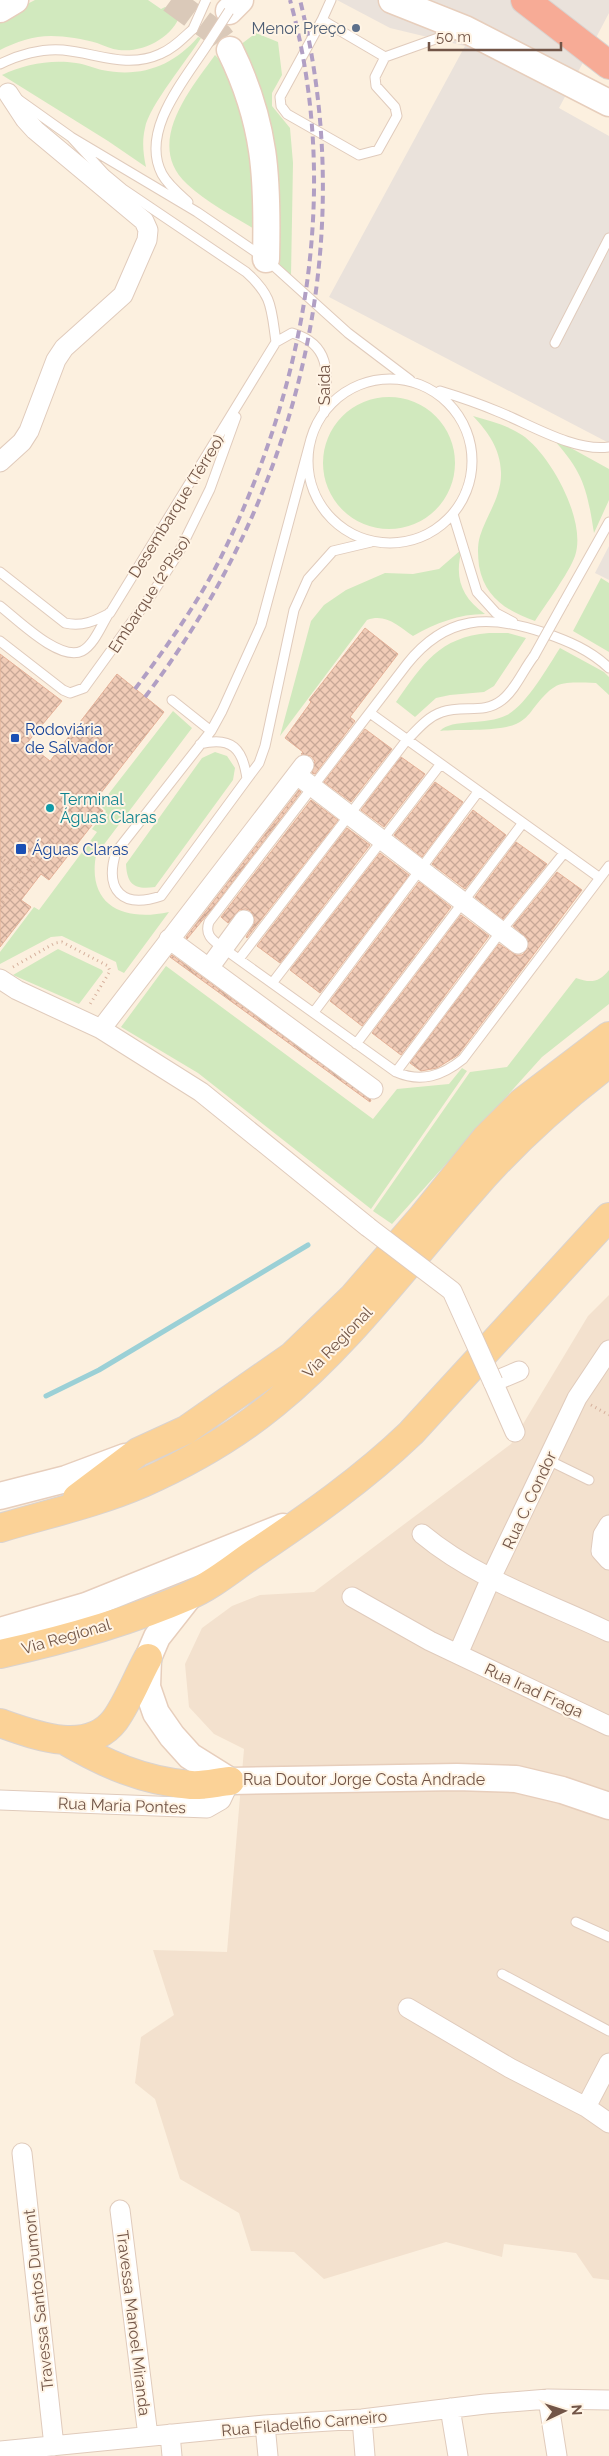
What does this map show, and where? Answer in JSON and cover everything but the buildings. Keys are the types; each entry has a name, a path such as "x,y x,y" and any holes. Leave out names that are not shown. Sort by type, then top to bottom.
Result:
{"highway":[{"path":"526,0 609,45"},
{"path":"526,0 609,65"}],"main road":[{"path":"0,9 15,0"},
{"path":"392,0 465,29 609,103"},
{"path":"220,46 247,88 260,132 267,180 266,259"},
{"path":"0,1496 66,1479 138,1452 186,1430 292,1356 352,1297 486,1138 521,1103 609,1036"},
{"name":"Via Regional","path":"0,1528 143,1483 219,1443 273,1405 326,1358 472,1189 519,1140 565,1096 609,1062"},
{"name":"Via Regional","path":"0,1654 42,1645 96,1629 190,1595 313,1514 379,1464 411,1433 609,1217"},
{"path":"61,1510 138,1452"},
{"path":"0,1630 86,1606 313,1514"},
{"name":"Rua Doutor Jorge Costa Andrade","path":"190,1595 161,1631 148,1658 147,1687 156,1713 172,1736 190,1756 230,1781 457,1777 516,1779 562,1790 609,1806"},
{"path":"0,1723 34,1734 64,1740 86,1739 102,1732 115,1720 148,1658"},
{"path":"64,1740 104,1763 145,1777 193,1785 230,1781"}],"street":[{"path":"0,462 22,442 29,431 56,360 64,348 124,295 147,240 148,230 144,221 35,130 4,92"},
{"path":"105,1024 301,770 312,787 463,900 518,944"},
{"path":"209,968 231,953 244,920"},
{"path":"169,939 373,1089"},
{"path":"4,975 17,990 105,1024 201,1092 452,1291 515,1432"},
{"name":"Rua C. Condor","path":"458,1654 491,1578 577,1398 609,1350"},
{"path":"493,1382 519,1370"},
{"path":"609,1525 603,1535 601,1551 609,1560"},
{"path":"422,1534 443,1551 491,1578 609,1632"},
{"name":"Rua Irad Fraga","path":"352,1597 458,1654 609,1726"},
{"name":"Rua Maria Pontes","path":"0,1800 207,1808 221,1800 230,1781"},
{"path":"408,2008 510,2068 586,2107 609,2123"},
{"path":"586,2107 609,2063"},
{"name":"Travessa Santos Dumont","path":"22,2153 54,2446"},
{"name":"Travessa Manoel Miranda","path":"120,2210 148,2436"},
{"path":"548,2399 557,2456"},
{"name":"Rua Filadelfio Carneiro","path":"0,2451 54,2446 75,2450 148,2436 264,2425 362,2419 450,2408 548,2399 609,2400"},
{"path":"450,2408 458,2456"},
{"path":"362,2419 365,2456"},
{"path":"264,2425 268,2456"},
{"path":"170,2434 172,2456"}],"lane":[{"path":"331,0 280,97 281,106 287,114 359,155 378,150 397,116 396,107 376,86 376,77 385,57 465,29"},
{"path":"0,64 27,54 61,50 115,60 137,61 162,54 225,4"},
{"path":"197,212 163,175 157,159 156,141 165,111 220,46 225,4"},
{"path":"322,20 385,57"},
{"path":"4,92 71,137 197,212 266,259 348,333 412,382"},
{"path":"71,137 105,174 123,189 246,272 262,286 269,298 276,342 242,400"},
{"path":"555,342 609,238"},
{"name":"Saída","path":"276,342 292,333 315,343 324,357 327,377 324,413"},
{"path":"435,390 458,415 467,435 471,456 463,495 453,514 435,529 414,538 391,542 371,542 333,551 308,579 294,610 265,746 258,763 161,896 147,901 134,901 123,896 114,884 111,868 116,852 210,731 222,711 261,625 311,439 324,413 344,393 370,381 399,378 412,382 497,411 580,445 596,449 609,447"},
{"name":"Embarque (2ºPiso)","path":"0,641 55,685 70,693 77,691 90,682 179,552 210,489 242,400"},
{"name":"Desembarque (Térreo)","path":"0,606 54,648 66,653 81,652 88,647 242,400"},
{"path":"311,439 308,467 314,495 330,519 352,536 371,542"},
{"path":"453,514 476,592 496,612 515,624 580,647 609,668"},
{"path":"231,953 348,815 406,741 428,719 453,709 479,710 496,705 510,692 534,656 609,522"},
{"path":"0,572 65,623 74,625 92,622 110,613"},
{"path":"515,624 475,621 460,624 431,638 417,650 209,922 206,929 208,936 396,1072 407,1077 432,1077 450,1070 463,1059 609,866"},
{"path":"172,700 210,731"},
{"path":"370,713 406,741 600,878"},
{"path":"200,744 214,740 238,749 245,760 247,779"},
{"path":"273,982 440,765"},
{"path":"314,1012 478,792"},
{"path":"356,1044 522,824"},
{"path":"396,1072 502,930 564,853"},
{"path":"548,1460 589,1480"},
{"path":"576,1922 609,1937"},
{"path":"502,1974 609,2031"}],"path":[{"path":"0,906 72,812"},
{"path":"0,857 24,875"},
{"path":"4,975 55,943 62,942 108,966 110,971 88,1003 89,1007 105,1024"}],"shaded area":[{"path":"337,0 609,0 609,13 559,108 609,136 609,443 329,297 465,46 390,28"},
{"path":"609,546 609,580 595,573"},
{"path":"609,1295 609,2280 593,2278 576,2253 504,2244 502,2257 446,2242 324,2279 294,2252 251,2251 239,2213 180,2179 155,2099 135,2083 141,2037 174,2015 153,1950 227,1952 244,1749 214,1734 189,1707 185,1664 202,1628 232,1606 260,1595 314,1592 511,1444 588,1316"}],"green space":[{"path":"35,0 148,0 161,9 165,7 180,14 177,22 164,36 156,42 138,49 119,50 80,39 51,36 25,40 0,50 0,18"},
{"path":"256,33 278,42 282,75 272,93 272,106 290,128 293,163 291,276 274,260 236,48"},
{"path":"198,37 201,38 161,95 148,119 143,142 146,167 2,75 29,65 48,62 67,62 116,72 143,71 178,56"},
{"path":"215,55 239,80 261,233 213,204 187,184 175,168 170,152 170,135 176,118 194,84"},
{"path":"389,397 402,398 414,402 436,416 450,438 454,450 454,476 450,488 436,510 414,524 402,528 389,529 376,528 364,524 342,510 328,488 324,476 323,463 324,450 328,438 342,416 364,402 376,398"},
{"path":"473,416 510,429 522,435 533,445 555,473 571,508 576,525 577,542 575,556 562,580 535,621 515,613 499,602 486,587 482,577 478,558 479,540 497,497 501,472 496,448 484,428"},
{"path":"551,437 609,469 609,500 594,533 589,504 582,481 570,460"},
{"path":"462,549 459,577 462,586 470,601 485,614 475,614 448,620 413,636 386,619 374,618 367,620 280,736 311,621 324,605 346,590 385,573 413,574 439,569"},
{"path":"601,578 609,583 609,652 573,631"},
{"path":"489,633 508,633 526,638 494,686 484,692 436,698 415,717 396,702 415,676 434,655 457,640"},
{"path":"560,648 604,672 609,677 609,695 596,683 566,683 553,688 528,716 516,724 490,729 440,731 445,727 461,723 489,720 507,715 522,703"},
{"path":"173,711 192,728 96,855 95,873 97,887 103,898 112,906 124,912 137,914 153,915 169,912 124,973 118,970 116,962 62,936 51,937 0,964 0,952 34,907 39,910 97,832 92,829 106,811 100,805"},
{"path":"215,752 227,756 235,768 233,780 155,887 137,887 128,877 126,864 202,758"},
{"path":"58,949 103,972 79,1004 13,975"},
{"path":"166,966 373,1119 397,1089 449,1084 462,1068 467,1071 371,1209 198,1073 121,1027"},
{"path":"609,970 609,1004 542,1057 392,1224 373,1211 470,1072 507,1067 576,978 594,981 598,980"}],"waterway":[{"path":"46,1396 99,1370 308,1245"}],"tunnel":[{"path":"171,0 220,36 230,50"}],"railway":[{"path":"135,689 195,604 225,549 253,484 277,418 295,349 307,280 313,210 313,140 305,70 290,0"},
{"path":"145,697 198,620 242,539 277,454 302,366 318,276 323,184 317,92 300,0"}],"place":[{"name":"Menor Preço","path":"356,28"},
{"name":"Rodoviária de Salvador","path":"15,738"},
{"name":"Terminal Águas Claras","path":"50,808"},
{"name":"Águas Claras","path":"21,849"}]}
